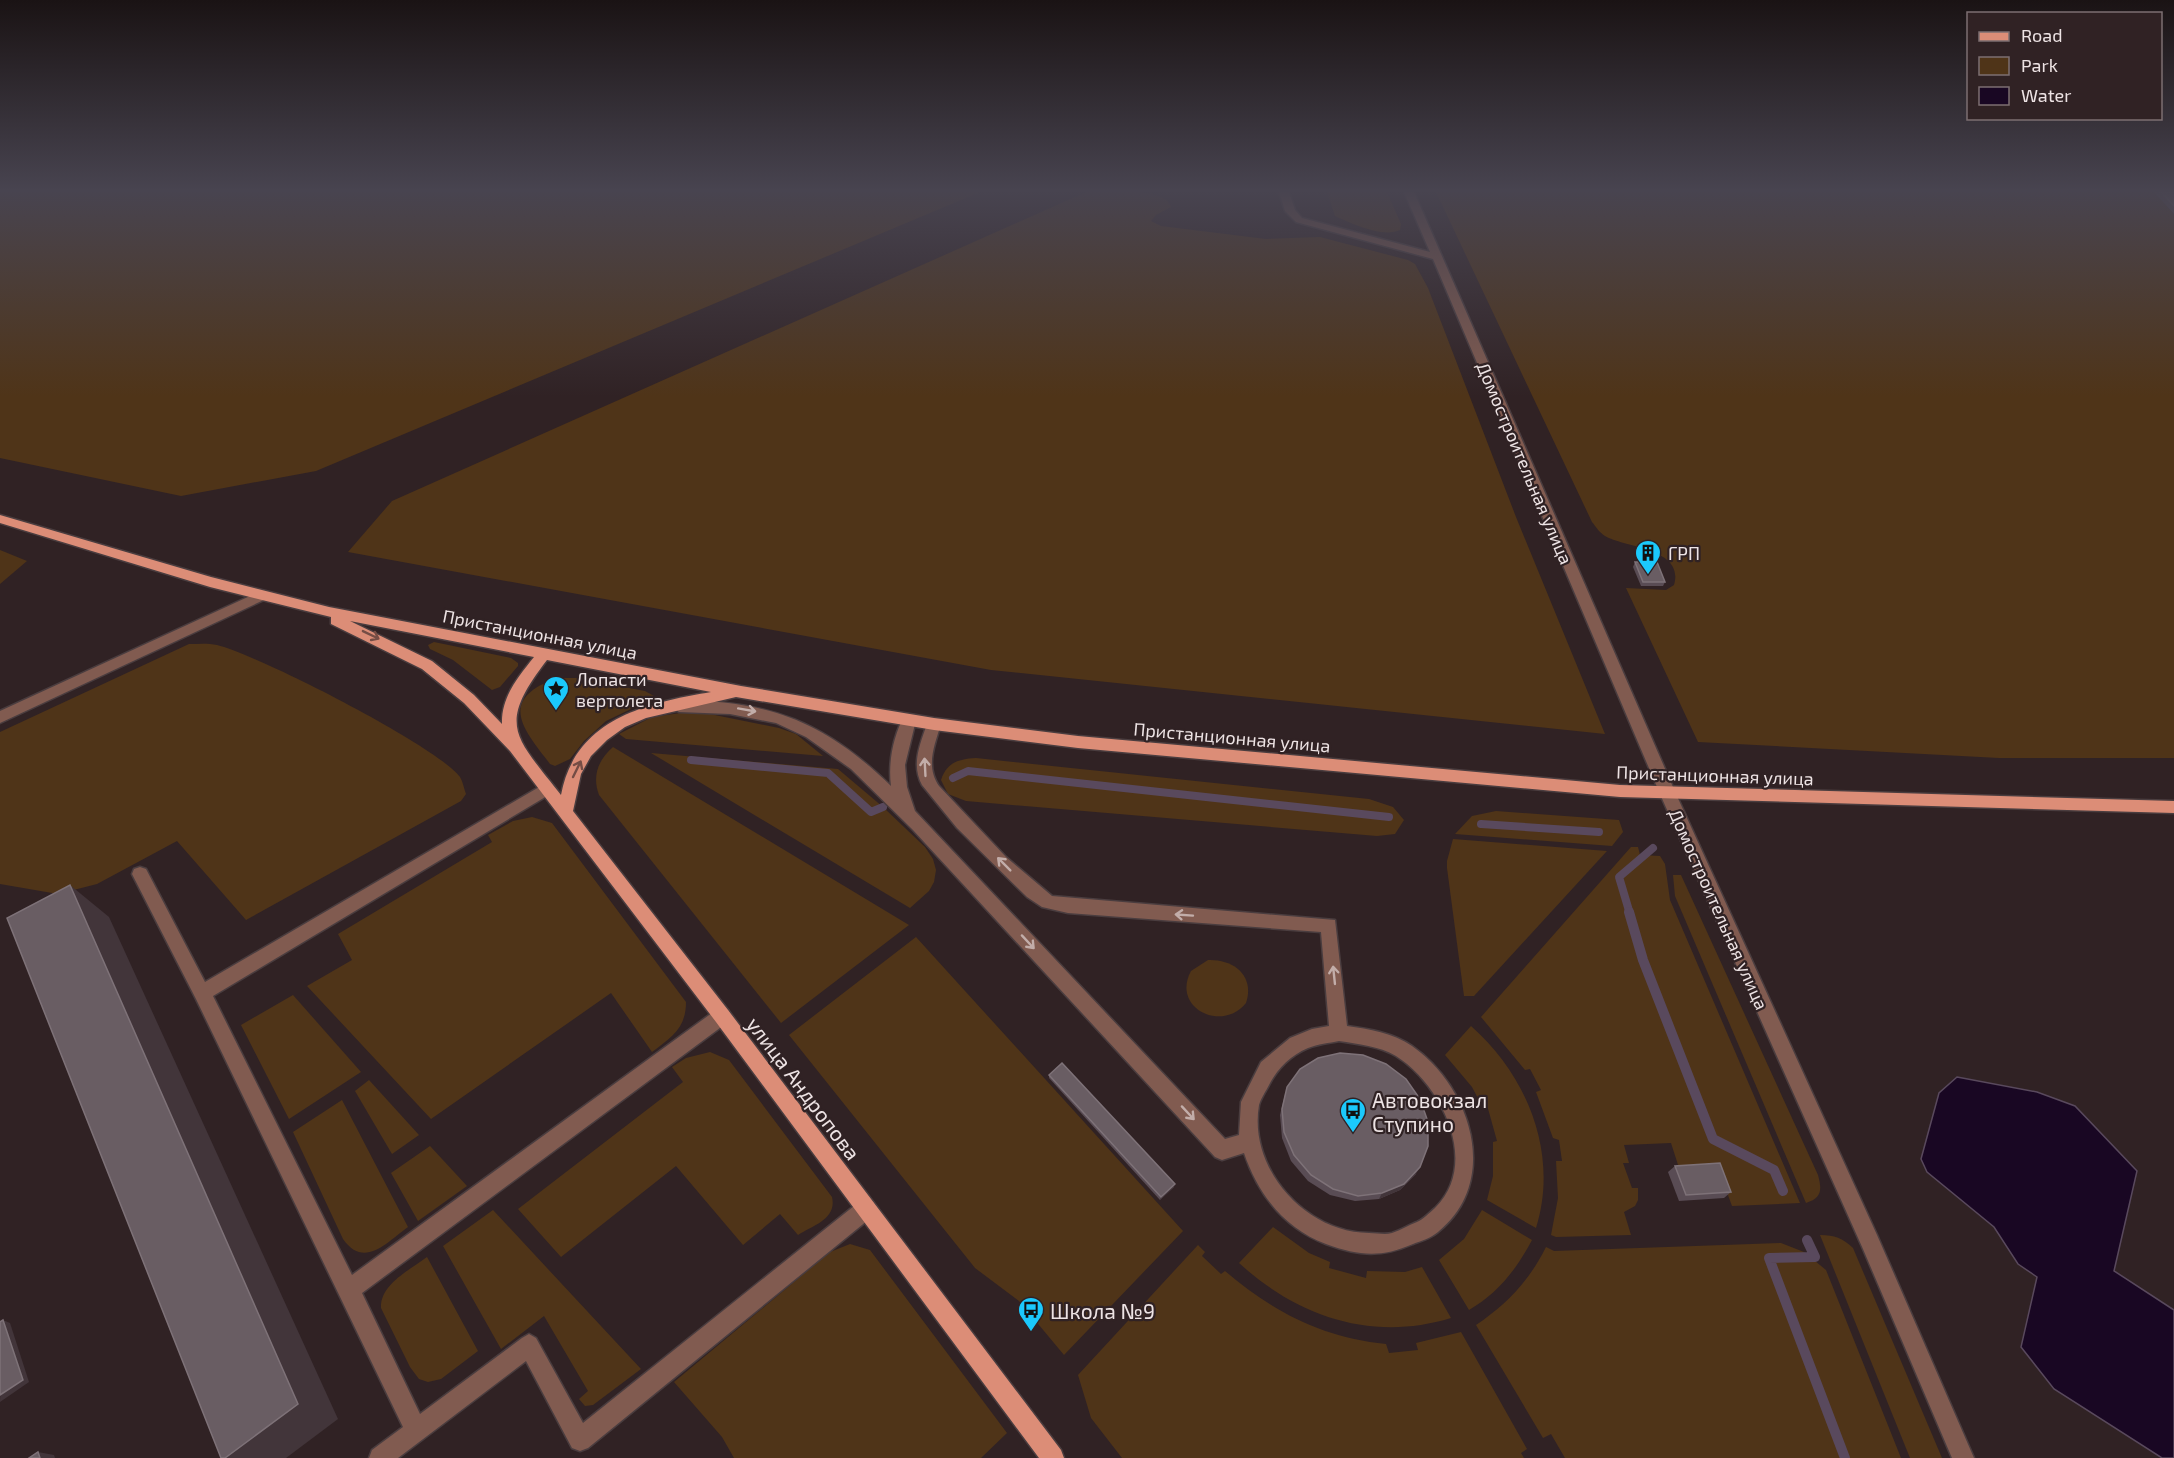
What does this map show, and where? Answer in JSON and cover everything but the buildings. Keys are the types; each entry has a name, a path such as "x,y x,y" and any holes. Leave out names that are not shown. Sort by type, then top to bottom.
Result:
{"main road":[{"path":"0,519 261,596 297,604"},
{"name":"Пристанционная улица","path":"297,604 543,655 741,692 934,724 1078,742 1668,794 2174,807"},
{"name":"улица Андропова","path":"297,604 352,626 427,665 469,699 515,747 722,1016 1053,1458"},
{"name":"улица Андропова","path":"515,747 508,728 509,708 519,687 543,655"},
{"path":"565,814 574,774 584,756 615,726 667,705 741,692"}],"street":[{"name":"Домостроительная улица","path":"1437,260 1668,794 1870,1242 1963,1458"},
{"path":"0,717 261,596"},
{"path":"667,705 739,709 784,719 832,745 916,823 1222,1150 1250,1142"},
{"path":"909,720 896,760 897,779 900,796 916,823"},
{"path":"934,724 925,756 924,770 927,782 945,805 1041,899 1068,906 1329,925 1340,1033"},
{"path":"202,993 546,789"},
{"path":"140,874 202,993 417,1431"},
{"path":"349,1290 722,1016"},
{"path":"1340,1033 1373,1038 1405,1052 1432,1075 1452,1102 1463,1132 1465,1164 1457,1195 1439,1220 1414,1237 1381,1246 1347,1243 1314,1231 1283,1207 1261,1176 1250,1142 1250,1108 1260,1077 1281,1054 1308,1039 1340,1033"},
{"path":"380,1458 529,1345 579,1440 866,1209"}],"green space":[{"path":"0,260 818,260 316,471 181,496 0,458"},
{"path":"933,260 1408,260 1415,264 1428,288 1516,517 1605,734 991,670 348,552 392,501"},
{"path":"1468,260 2174,260 2174,758 1999,758 1698,742 1626,588 1666,590 1674,585 1675,573 1671,563 1651,551 1605,536 1592,522"},
{"path":"0,550 27,561 0,584"},
{"path":"434,642 511,658 518,663 518,666 500,687 492,690 453,660 430,649 428,645"},
{"path":"189,644 214,644 238,652 306,683 384,724 445,763 460,777 466,794 461,801 246,920 177,841 97,884 58,894 0,884 0,732"},
{"path":"557,678 576,678 645,691 654,698 606,721 584,741 570,759 555,766 550,764 525,728 521,706 527,696 538,687"},
{"path":"695,711 779,728 796,734 823,756 626,739 619,734 652,717"},
{"path":"613,747 909,925 781,1023 599,795 596,775 600,763"},
{"path":"651,753 838,769 925,847 933,859 936,870 934,882 929,891 910,908"},
{"path":"976,758 1369,799 1393,807 1404,820 1395,834 1377,836 966,801 948,794 941,780 950,765 964,759"},
{"path":"1496,811 1619,820 1623,832 1612,846 1455,834 1472,816"},
{"path":"532,817 552,823 686,1002 684,1019 672,1036 652,1052 611,993 431,1119 307,986 352,960 338,934 492,842 488,835 513,821"},
{"path":"1453,839 1607,851 1474,996 1464,996 1447,868"},
{"path":"1631,847 1638,847 1640,855 1660,856 1665,864 1670,900 1800,1203 1732,1206 1718,1168 1680,1171 1671,1143 1624,1145 1629,1163 1623,1163 1632,1188 1638,1188 1638,1200 1635,1206 1624,1212 1631,1235 1556,1237 1551,1235 1558,1198 1556,1161 1562,1161 1559,1140 1553,1138 1536,1092 1541,1090 1530,1069 1525,1070 1481,1017"},
{"path":"1673,875 1681,875 1818,1175 1820,1193 1811,1201 1806,1203 1675,896"},
{"path":"916,937 1183,1231 1064,1355 1019,1301 975,1268 789,1035"},
{"path":"1208,960 1226,962 1234,966 1245,977 1248,985 1246,1003 1236,1012 1224,1016 1213,1016 1193,1005 1188,996 1187,984 1191,971"},
{"path":"293,995 361,1072 289,1119 241,1025"},
{"path":"1471,1026 1508,1068 1534,1118 1541,1145 1544,1173 1542,1200 1536,1228 1487,1200 1493,1176 1493,1142 1497,1141 1487,1105 1481,1104 1472,1087 1445,1055"},
{"path":"710,1052 729,1060 832,1197 833,1205 828,1216 798,1235 780,1214 743,1245 676,1166 561,1257 518,1209 683,1082 672,1067 686,1058"},
{"path":"369,1080 419,1135 392,1154 355,1091"},
{"path":"342,1100 408,1227 383,1246 367,1253 351,1248 343,1239 293,1132"},
{"path":"430,1146 467,1186 418,1221 391,1173"},
{"path":"493,1210 641,1369 593,1405 585,1406 579,1399 588,1391 544,1316 501,1349 443,1246"},
{"path":"1482,1210 1532,1240 1505,1280 1489,1296 1469,1310 1439,1260 1464,1239"},
{"path":"1273,1227 1309,1253 1330,1262 1329,1268 1366,1278 1367,1271 1405,1272 1422,1267 1451,1318 1422,1325 1393,1327 1365,1325 1338,1320 1286,1298 1239,1263"},
{"path":"1820,1235 1838,1238 1853,1248 1942,1458 1910,1458"},
{"path":"1781,1243 1804,1252 1826,1270 1901,1458 1565,1458 1551,1434 1543,1438 1476,1325 1498,1309 1525,1281 1546,1247 1554,1251"},
{"path":"850,1244 870,1250 1007,1433 981,1458 734,1458 722,1437 674,1382 830,1252"},
{"path":"1198,1245 1205,1252 1202,1256 1221,1274 1225,1271 1280,1311 1341,1336 1386,1344 1389,1353 1418,1350 1416,1343 1461,1332 1527,1449 1521,1453 1524,1458 1122,1458 1091,1418 1078,1375"},
{"path":"427,1257 478,1351 441,1379 428,1382 419,1379 410,1367 381,1308 385,1292 397,1278"}],"water":[{"path":"1957,1077 2037,1092 2075,1106 2137,1171 2114,1271 2174,1310 2174,1458 2162,1458 2054,1389 2021,1347 2037,1277 2018,1264 1994,1227 1927,1172 1921,1159 1939,1093"}],"waterway":[{"path":"691,760 828,773 871,812 883,807"},
{"path":"953,778 968,771 1389,817"},
{"path":"1481,824 1599,832"},
{"path":"1630,914 1619,877 1653,848"},
{"path":"1629,912 1643,960 1713,1139 1774,1170 1783,1191"},
{"path":"1807,1240 1815,1257 1769,1258 1845,1458"}],"place":[{"name":"ГРП","path":"1648,576"},
{"name":"Лопасти вертолета","path":"556,712"},
{"name":"Автовокзал Ступино","path":"1353,1134"},
{"name":"Школа №9","path":"1031,1333"}]}
